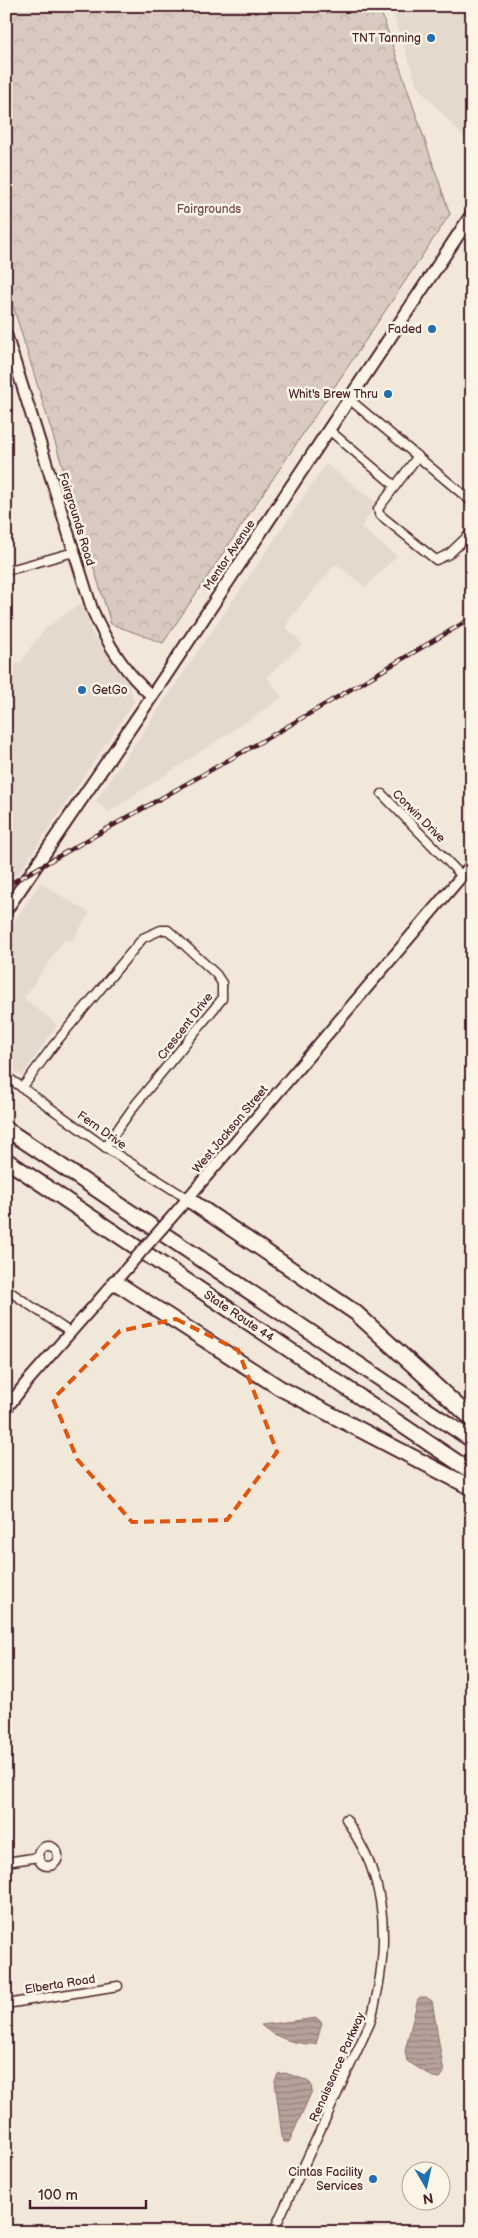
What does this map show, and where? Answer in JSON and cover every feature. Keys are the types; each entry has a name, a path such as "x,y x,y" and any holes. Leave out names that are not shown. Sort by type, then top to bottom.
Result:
{"highway":[{"path":"6,1129 472,1440"},
{"name":"State Route 44","path":"6,1160 472,1472"},
{"path":"188,1199 356,1313 472,1420"},
{"path":"115,1282 280,1388 472,1488"}],"main road":[{"name":"Mentor Avenue","path":"6,910 152,696 471,217"}],"street":[{"name":"Fairgrounds Road","path":"6,334 82,581 100,627 125,668 152,696"},
{"path":"349,399 472,502"},
{"path":"329,430 395,486"},
{"path":"418,456 378,509 379,514 436,560 449,554 472,532"},
{"path":"6,571 74,552"},
{"name":"Corwin Drive","path":"382,794 468,870"},
{"name":"West Jackson Street","path":"6,1409 26,1383 188,1199 468,870"},
{"name":"Crescent Drive","path":"22,1088 53,1046 143,938 160,930 168,930 216,974 222,983 222,999 135,1106 105,1147"},
{"name":"Fern Drive","path":"6,1076 105,1147 188,1199"},
{"path":"6,1289 71,1333"},
{"name":"Renaissance Parkway","path":"273,2232 370,2023 379,1993 384,1941 382,1914 372,1868 346,1818"},
{"path":"6,1862 38,1857"},
{"name":"Elberta Road","path":"6,2004 118,1986"}],"highlighted area":[{"path":"176,1319 238,1350 277,1452 227,1520 132,1522 77,1459 53,1399 120,1331"}],"shaded area":[{"path":"391,6 472,6 472,146 417,86"},
{"path":"326,464 377,503 361,528 397,556 365,587 336,564 290,618 286,627 303,644 267,677 282,698 109,812 95,802"},
{"path":"81,603 93,635 130,687 134,702 18,874 6,880 6,662 17,664 22,662 32,645 46,628"},
{"path":"40,883 90,913 71,942 65,939 24,998 57,1025 22,1076 6,1066 6,933"},
{"path":"426,1997 432,2001 444,2073 440,2078 433,2077 407,2061 405,2051 418,1999"},
{"path":"317,2018 322,2023 316,2044 287,2040 273,2034 261,2025"},
{"path":"285,2073 306,2080 311,2084 312,2091 289,2142 284,2142 282,2137 275,2081 278,2074"}],"green space":[{"name":"Fairgrounds","path":"6,6 379,6 450,214 163,643 111,624 6,283"}],"railway":[{"path":"6,886 278,732 472,618"}],"place":[{"name":"TNT Tanning","path":"431,38"},
{"name":"Faded","path":"432,329"},
{"name":"Whit's Brew Thru","path":"388,394"},
{"name":"GetGo","path":"82,690"},
{"name":"Cintas Facility Services","path":"373,2179"}]}
